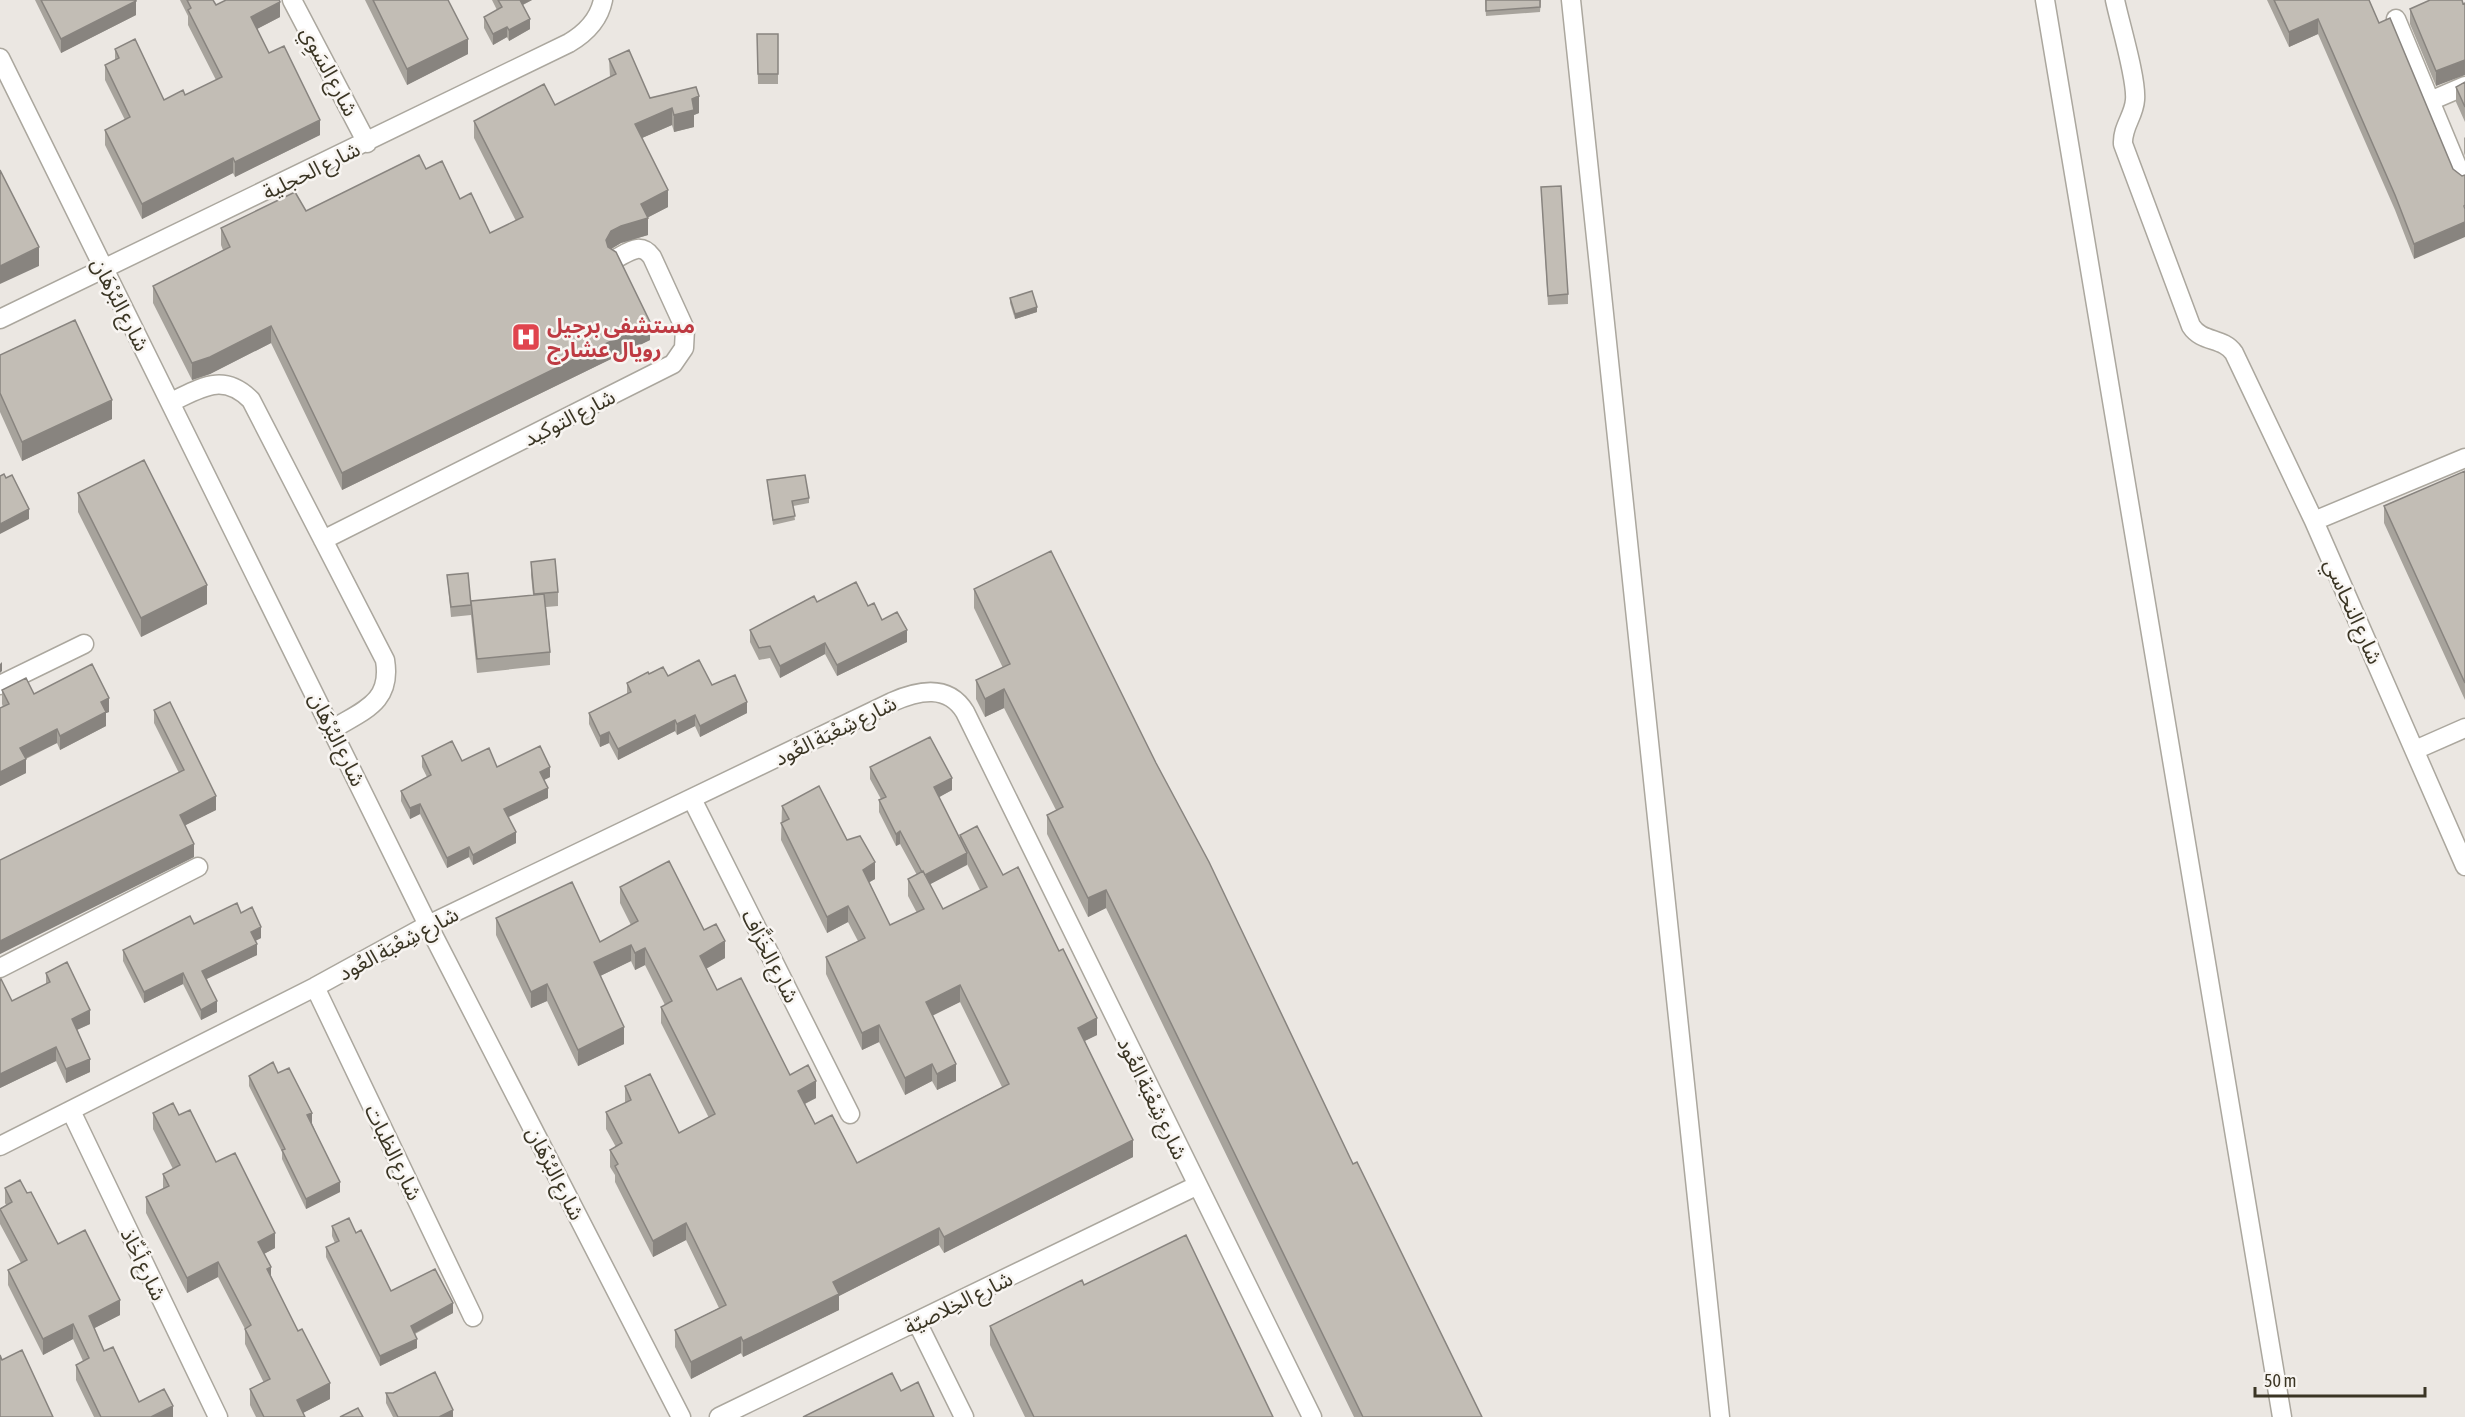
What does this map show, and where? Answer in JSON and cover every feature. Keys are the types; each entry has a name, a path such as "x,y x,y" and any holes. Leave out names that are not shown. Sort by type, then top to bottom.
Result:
{"street":[{"name":"شارع السَوِي","path":"292,0 367,143"},
{"name":"شارع الحجلية","path":"0,319 367,143 580,37 597,19 603,0"},
{"path":"1571,0 1720,1417"},
{"path":"2045,0 2282,1417"},
{"name":"شارع النحاسي","path":"2115,0 2135,102 2124,126 2123,144 2191,326 2201,337 2226,344 2237,358 2314,521 2465,866"},
{"path":"2396,19 2463,180"},
{"name":"شارع البُرْهَان","path":"0,58 103,270 333,729 428,926 681,1417"},
{"path":"2430,101 2465,86"},
{"name":"شارع التوكيد","path":"323,540 673,364 684,348 685,329 652,257 648,251 638,248 618,258"},
{"path":"171,402 214,384 225,384 244,393 256,410 385,660 387,674 385,688 379,699 333,729"},
{"path":"2314,521 2465,458"},
{"path":"0,685 84,644"},
{"name":"شارع شِعْبَة العُود","path":"0,1146 315,987 428,926 903,697 936,691 953,698 965,712 1196,1186 1312,1417"},
{"path":"2415,750 2465,728"},
{"name":"شارع الخَزَّاف","path":"692,799 850,1114"},
{"path":"0,968 198,867"},
{"name":"شارع الظبات","path":"315,987 473,1317"},
{"name":"شارع أخّاذ","path":"71,1111 218,1417"},
{"name":"شارع الخِلاصيّة","path":"719,1417 1196,1186"},
{"path":"917,1322 964,1417"}],"building":[{"path":"41,0 136,0 136,1 61,39"},
{"path":"187,0 213,0 216,5 226,0 279,0 280,2 251,17 269,53 284,46 320,120 235,162 233,158 142,204 105,130 130,117 105,65 119,58 115,49 135,39 164,100 183,90 185,95 222,77 188,10 191,8"},
{"path":"373,0 448,0 468,39 407,69"},
{"path":"498,0 520,0 530,19 509,30 507,27 493,34 484,17 502,7"},
{"path":"1486,0 1540,0 1540,7 1486,11"},
{"path":"2274,0 2369,0 2379,23 2390,18 2453,169 2462,176 2465,175 2465,222 2414,244 2318,19 2289,32"},
{"path":"2430,0 2462,0 2463,4 2465,3 2465,60 2436,71 2410,9"},
{"path":"757,34 778,34 778,74 758,74"},
{"path":"629,50 650,98 696,87 699,96 692,99 694,110 674,115 672,108 635,124 668,190 641,204 648,218 611,231 606,240 608,247 616,252 650,322 342,473 271,326 210,357 192,363 153,286 230,247 221,228 295,192 306,211 419,155 426,169 442,161 460,199 471,193 490,233 523,217 474,121 544,84 555,105 616,74 609,59"},
{"path":"2465,82 2465,107 2456,87"},
{"path":"0,170 39,247 0,266"},
{"path":"1561,186 1568,294 1548,296 1541,187"},
{"path":"1032,291 1037,307 1015,314 1010,298"},
{"path":"75,320 112,400 22,442 0,393 0,355"},
{"path":"144,460 207,585 141,618 78,493"},
{"path":"2465,471 2465,683 2384,506"},
{"path":"4,474 6,478 12,475 29,509 0,524 0,476"},
{"path":"805,475 809,498 792,501 795,516 773,520 767,480"},
{"path":"1051,551 1156,763 1209,862 1353,1164 1357,1162 1482,1417 1363,1417 1106,890 1088,898 1047,815 1063,807 1004,689 985,699 976,680 1010,664 974,589"},
{"path":"555,559 558,592 534,594 531,562"},
{"path":"468,573 471,605 451,607 447,575"},
{"path":"856,582 868,606 874,603 882,620 897,612 907,630 837,665 825,643 780,666 770,646 759,648 750,630 814,596 817,602"},
{"path":"544,594 550,652 477,659 471,601"},
{"path":"699,660 712,685 735,675 747,702 700,726 695,715 677,724 675,720 618,749 609,732 600,736 589,713 631,692 627,683 663,667 668,676"},
{"path":"92,664 109,698 101,702 106,712 60,736 57,729 20,748 26,759 0,772 0,708 9,704 2,690 26,678 34,694"},
{"path":"170,702 216,796 180,815 194,844 0,941 0,860 184,770 154,710"},
{"path":"930,737 952,778 934,787 967,853 925,875 900,831 896,834 879,800 886,797 870,767"},
{"path":"452,741 462,761 489,748 497,767 540,746 550,767 540,772 548,788 504,809 516,832 473,855 469,847 447,858 420,804 410,808 401,791 431,775 422,756"},
{"path":"819,786 847,840 860,836 875,862 863,870 890,925 924,909 908,879 923,871 943,909 987,887 960,835 977,826 1003,875 1018,867 1059,951 1063,949 1097,1018 1078,1028 1133,1140 944,1237 939,1228 833,1282 839,1294 743,1341 741,1337 691,1362 675,1330 726,1305 686,1223 653,1241 615,1166 618,1164 610,1150 622,1143 606,1112 631,1100 625,1086 650,1074 679,1133 715,1114 661,1007 672,1001 645,948 635,953 631,945 594,962 624,1027 578,1050 547,984 531,992 496,918 572,882 600,942 638,921 620,887 669,861 704,930 716,924 725,941 700,956 717,990 741,978 790,1075 808,1065 816,1081 798,1091 815,1124 832,1115 857,1163 1009,1084 960,985 926,1002 956,1064 937,1074 932,1064 905,1078 879,1025 862,1033 826,957 865,938 848,906 827,917 781,823 789,819 782,806"},
{"path":"237,903 241,913 252,907 261,927 251,932 257,944 202,971 217,1001 201,1010 183,973 144,992 123,950 190,916 194,924"},
{"path":"67,962 90,1010 72,1019 90,1059 66,1069 56,1047 0,1074 0,979 12,1001 50,982 46,973"},
{"path":"273,1062 278,1073 289,1068 312,1113 307,1115 340,1182 306,1199 282,1150 285,1149 249,1076"},
{"path":"173,1103 179,1115 190,1110 216,1162 235,1153 275,1233 258,1242 271,1267 267,1269 298,1331 302,1329 330,1383 297,1400 305,1417 264,1417 250,1389 270,1379 245,1329 251,1325 218,1262 187,1278 146,1197 169,1186 163,1174 180,1165 153,1113"},
{"path":"20,1180 27,1193 31,1192 58,1244 85,1230 120,1300 89,1316 104,1351 113,1347 139,1402 164,1389 173,1406 151,1417 101,1417 76,1365 89,1358 73,1324 43,1339 8,1270 27,1260 0,1209 12,1202 5,1188"},
{"path":"349,1218 356,1233 361,1230 391,1291 435,1269 453,1303 411,1326 417,1339 380,1356 326,1247 339,1241 332,1226"},
{"path":"1186,1235 1273,1417 1034,1417 990,1326 1082,1280 1084,1285"},
{"path":"22,1350 53,1417 0,1417 0,1355 2,1360"},
{"path":"435,1372 453,1410 439,1417 398,1417 386,1393 393,1393"},
{"path":"892,1373 901,1391 918,1382 934,1417 803,1417"},
{"path":"358,1408 363,1417 340,1417"}],"place":[{"name":"مستشفى برجيل رويال عشارج","path":"526,337"}]}
